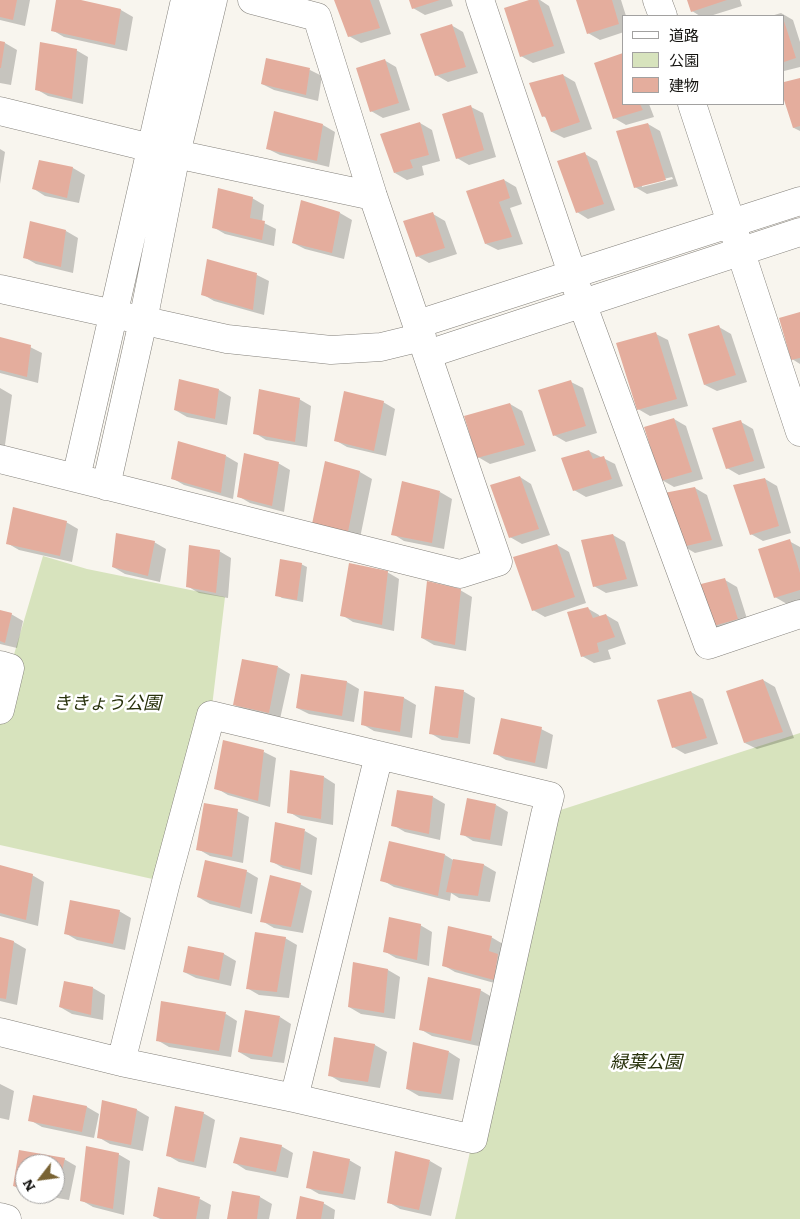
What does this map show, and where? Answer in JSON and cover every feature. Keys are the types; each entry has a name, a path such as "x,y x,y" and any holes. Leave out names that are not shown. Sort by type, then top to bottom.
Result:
{"street":[{"path":"106,486 144,322 164,151 185,0"},
{"path":"76,478 114,315 213,0"},
{"path":"0,459 460,574 498,562 373,196 317,17 252,0"},
{"path":"480,0 582,303 708,645 800,614"},
{"path":"657,0 663,15"},
{"path":"692,105 800,432"},
{"path":"0,111 164,151 373,196"},
{"path":"422,338 573,275 800,201"},
{"path":"0,289 227,339 330,350 381,347 582,303 800,232"},
{"path":"0,665 10,668 0,710"},
{"path":"0,1032 121,1062 473,1138 550,796 211,715 166,882 121,1062"},
{"path":"294,1098 379,756"},
{"path":"0,1217 7,1219"}],"green space":[{"name":"ききょう公園","path":"43,556 87,569 225,597 211,715 166,882 0,845 0,710 10,668"},
{"name":"緑葉公園","path":"800,733 800,1219 455,1219 545,815"}],"building":[{"path":"0,0 17,0 13,20 0,17"},
{"path":"56,0 81,0 121,9 115,45 51,31"},
{"path":"334,0 370,0 380,28 348,37"},
{"path":"409,0 440,0 412,9"},
{"path":"529,0 538,0 554,46 520,57 504,8"},
{"path":"576,0 612,0 619,24 587,34"},
{"path":"687,0 727,0 691,12"},
{"path":"452,24 466,67 435,76 420,34"},
{"path":"785,24 796,58 785,62"},
{"path":"0,41 5,42 1,68 0,68"},
{"path":"40,42 77,49 72,99 35,90"},
{"path":"622,53 622,105 640,105 643,110 613,119 594,63"},
{"path":"266,58 310,68 306,95 261,84"},
{"path":"385,59 399,103 370,112 356,68"},
{"path":"563,74 580,122 551,132 545,116 542,117 529,83"},
{"path":"800,78 800,126 793,128 785,103 785,82"},
{"path":"471,105 484,150 456,159 442,114"},
{"path":"274,111 323,124 317,161 266,149"},
{"path":"420,122 429,155 410,160 413,168 394,173 380,134"},
{"path":"648,123 666,180 634,188 616,131"},
{"path":"585,152 604,204 576,213 557,161"},
{"path":"39,160 73,167 67,198 32,189"},
{"path":"504,179 510,198 499,202 512,237 485,244 466,191"},
{"path":"218,188 253,197 250,218 265,221 262,240 212,228"},
{"path":"301,200 340,212 332,253 292,243"},
{"path":"433,212 445,248 416,257 403,221"},
{"path":"30,221 66,230 61,267 23,258"},
{"path":"207,259 257,273 253,310 201,295"},
{"path":"800,312 800,358 791,360 779,318"},
{"path":"719,325 736,375 704,385 688,334"},
{"path":"656,332 677,399 637,410 616,343"},
{"path":"0,337 31,345 27,377 0,370"},
{"path":"179,379 219,389 215,419 174,410"},
{"path":"571,380 586,426 553,436 538,390"},
{"path":"259,389 300,398 295,442 253,434"},
{"path":"344,391 384,401 374,451 334,441"},
{"path":"510,403 525,445 477,458 464,416"},
{"path":"674,418 692,472 661,481 644,427"},
{"path":"741,420 754,461 726,469 712,428"},
{"path":"178,441 226,455 221,493 171,479"},
{"path":"589,450 593,459 604,456 612,479 573,491 561,458"},
{"path":"244,453 279,462 272,506 237,497"},
{"path":"325,461 360,471 348,532 312,524"},
{"path":"520,476 539,529 509,538 490,485"},
{"path":"765,478 779,526 750,535 733,485"},
{"path":"402,481 440,491 432,543 391,535"},
{"path":"695,487 712,540 682,547 664,493"},
{"path":"13,507 67,521 60,556 6,544"},
{"path":"116,533 155,541 148,576 112,567"},
{"path":"613,534 627,579 593,587 581,540"},
{"path":"790,539 800,573 800,590 774,598 758,549"},
{"path":"557,544 575,597 532,611 513,557"},
{"path":"189,545 220,550 216,593 186,587"},
{"path":"280,559 302,563 297,600 275,596"},
{"path":"349,563 388,571 382,625 340,616"},
{"path":"725,578 738,619 710,627 697,585"},
{"path":"427,581 461,589 455,645 421,638"},
{"path":"588,607 593,618 606,614 615,637 597,643 599,652 581,657 567,612"},
{"path":"0,610 12,613 5,643 0,641"},
{"path":"242,659 278,666 269,713 233,705"},
{"path":"301,674 347,681 342,716 296,708"},
{"path":"763,679 783,732 744,743 726,691"},
{"path":"435,686 464,690 458,738 429,734"},
{"path":"364,691 404,697 400,732 361,725"},
{"path":"691,691 707,738 672,748 657,700"},
{"path":"501,718 542,727 535,763 493,754"},
{"path":"223,740 264,750 258,801 214,789"},
{"path":"290,770 324,776 321,819 287,813"},
{"path":"397,790 433,796 429,834 391,826"},
{"path":"467,798 496,804 490,840 460,835"},
{"path":"204,803 238,809 232,857 196,850"},
{"path":"275,822 305,829 300,870 270,862"},
{"path":"389,841 445,854 438,896 380,881"},
{"path":"453,859 484,864 478,896 446,892"},
{"path":"205,860 247,870 240,908 197,897"},
{"path":"0,865 33,874 26,920 0,913"},
{"path":"270,875 301,883 291,927 260,922"},
{"path":"70,900 120,910 113,944 64,934"},
{"path":"389,917 421,924 417,960 383,952"},
{"path":"448,926 492,936 489,951 498,954 494,980 442,966"},
{"path":"255,932 286,937 277,992 246,989"},
{"path":"0,937 14,941 6,999 0,998"},
{"path":"188,946 224,953 219,980 183,972"},
{"path":"353,962 388,969 384,1013 348,1007"},
{"path":"428,977 481,989 471,1041 419,1030"},
{"path":"64,981 93,987 91,1015 59,1007"},
{"path":"161,1001 226,1012 219,1051 156,1041"},
{"path":"245,1010 280,1016 272,1057 238,1052"},
{"path":"334,1037 375,1044 368,1082 328,1076"},
{"path":"413,1042 449,1051 441,1094 406,1089"},
{"path":"33,1095 87,1106 82,1132 28,1121"},
{"path":"102,1100 137,1109 131,1145 97,1138"},
{"path":"175,1106 204,1112 194,1162 166,1156"},
{"path":"240,1137 282,1145 276,1172 233,1163"},
{"path":"86,1146 119,1153 113,1209 80,1201"},
{"path":"19,1150 42,1154 18,1154"},
{"path":"313,1151 350,1159 343,1194 306,1188"},
{"path":"395,1151 430,1160 419,1210 387,1203"},
{"path":"158,1187 200,1197 196,1219 163,1219 153,1216"},
{"path":"232,1191 260,1196 257,1219 227,1219"},
{"path":"300,1196 324,1202 321,1219 296,1219"}]}
